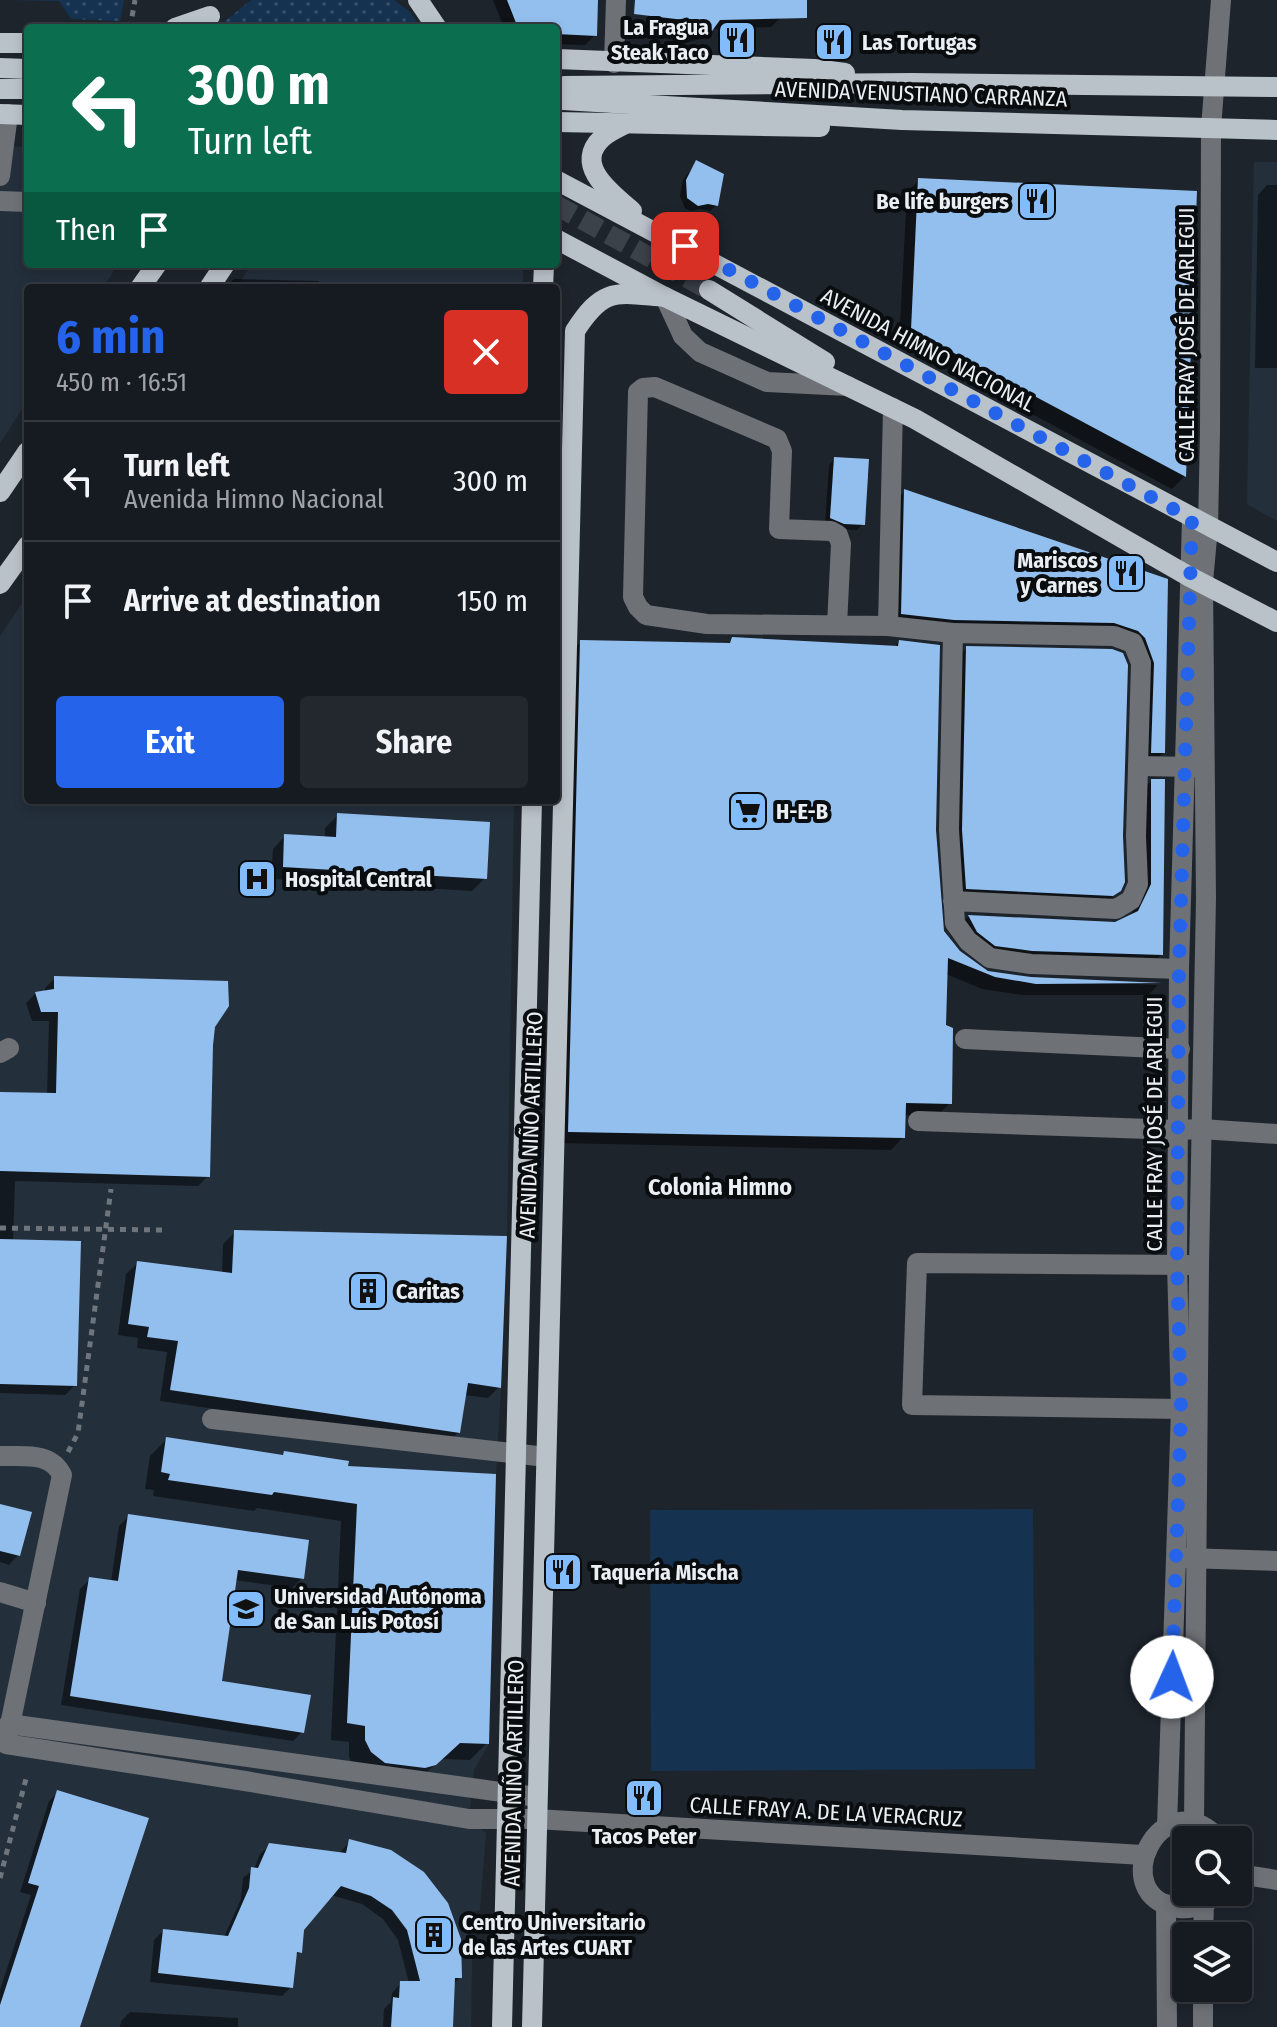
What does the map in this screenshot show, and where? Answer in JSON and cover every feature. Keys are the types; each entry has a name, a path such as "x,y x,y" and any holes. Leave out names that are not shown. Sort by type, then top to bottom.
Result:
{"main road":[{"path":"207,22 226,0"},
{"path":"418,0 434,24"},
{"path":"0,43 24,43"},
{"path":"560,59 814,69 912,83"},
{"path":"0,68 24,69"},
{"name":"AVENIDA VENUSTIANO CARRANZA","path":"1277,87 912,83 563,93 902,120 1277,130"},
{"path":"0,89 24,89"},
{"path":"560,122 808,128 902,120"},
{"path":"629,122 602,137 590,161 593,172 629,209 657,231"},
{"name":"AVENIDA HIMNO NACIONAL","path":"560,182 1277,562"},
{"path":"560,241 665,297 915,419"},
{"path":"709,290 915,419 1277,622"},
{"name":"AVENIDA NIÑO ARTILLERO","path":"532,2027 575,331 590,307 603,297 620,293 665,297"},
{"path":"0,492 24,457"},
{"path":"0,584 24,551"},
{"name":"AVENIDA NIÑO ARTILLERO","path":"502,2027 532,804"},
{"path":"530,900 560,901"}],"street":[{"path":"614,63 616,0"},
{"name":"CALLE FRAY JOSÉ DE ARLEGUI","path":"1167,1826 1181,1409 1177,1264 1181,895 1193,767 1196,579 1210,432 1212,85 1221,0"},
{"path":"0,176 12,114"},
{"path":"0,201 24,202"},
{"path":"665,297 683,336 700,352 767,382 848,386"},
{"path":"837,625 841,544 838,535 831,531 779,529 782,451 777,439 655,387 643,388 638,392 633,597 646,615 707,624 888,626 953,633 1114,636 1133,643 1141,663 1138,884 1131,900 1116,909 953,901"},
{"path":"888,626 893,408"},
{"path":"953,633 949,830 955,923 968,941 990,958 1031,964 1179,969"},
{"path":"1138,766 1193,767"},
{"name":"CALLE FRAY JOSÉ DE ARLEGUI","path":"1193,767 1206,898 1194,1823"},
{"path":"1181,895 1206,898"},
{"path":"965,1039 1180,1049"},
{"path":"918,1121 1277,1134"},
{"path":"1181,1409 912,1405 917,1263 1199,1265"},
{"path":"212,1419 546,1457"},
{"path":"0,1456 43,1457 56,1464 62,1475 9,1724 537,1797"},
{"path":"1176,1557 1277,1561"},
{"path":"0,1592 36,1603"},
{"name":"CALLE FRAY A. DE LA VERACRUZ","path":"9,1724 6,1744 469,1819 536,1819 1143,1855"},
{"path":"245,1781 251,1758"},
{"path":"1172,1905 1154,1895 1146,1884 1142,1869 1143,1855 1156,1833 1167,1826 1194,1823 1199,1826"},
{"path":"1252,1876 1277,1880"},
{"path":"1166,1904 1167,2027"},
{"path":"1203,2002 1203,2027"}],"path":[{"path":"131,24 135,0"},
{"path":"56,1464 70,1449 78,1433 111,1189"},
{"path":"0,1228 164,1230"},
{"path":"0,1878 27,1775"}],"shaded area":[{"path":"10,0 124,0 120,21 71,19 59,1"},
{"path":"251,0 394,0 409,11 418,24 223,24"},
{"path":"0,146 24,147 24,268 116,268 106,284 24,284 24,406 0,443"},
{"path":"1254,162 1277,162 1277,521 1247,504"},
{"path":"249,268 523,268 523,284 239,284"},
{"name":"Universidad Autónoma de San Luis Potosí","path":"24,600 24,804 514,804 507,1236 234,1231 230,1346 501,1388 489,1744 474,1770 469,1819 486,1833 480,1910 473,1912 471,2027 0,2027 0,636"},
{"path":"1033,1509 1035,1769 651,1771 650,1510"}],"building":[{"path":"507,0 598,0 597,36 560,34 560,24 516,24"},
{"path":"635,0 807,0 807,18 720,20 712,31 700,33 684,20 634,14"},
{"path":"696,160 724,174 718,206 698,206 687,198 686,180"},
{"path":"918,178 1197,191 1186,477 911,330"},
{"path":"834,457 869,459 865,525 844,524 830,518"},
{"path":"904,489 1168,579 1165,753 1151,753 1154,663 1145,638 1138,631 1114,623 954,620 901,614"},
{"name":"H-E-B","path":"732,637 898,646 899,640 940,645 936,830 944,931 960,951 988,971 1031,977 1162,983 1036,984 995,977 948,958 946,1025 953,1028 952,1104 906,1103 905,1138 568,1132 580,640 730,643"},
{"path":"966,646 1112,649 1123,653 1128,665 1123,836 1125,882 1121,891 1113,896 966,889 962,830"},
{"path":"1151,779 1165,779 1163,955 1032,951 995,946 977,932 968,915 1115,922 1138,911 1151,884"},
{"path":"337,813 490,822 487,879 283,867 284,834 336,837"},
{"path":"54,976 228,981 229,1006 215,1027 213,1045 210,1177 0,1171 0,1092 56,1093 58,1012 41,1012 35,992 54,989"},
{"name":"Caritas","path":"234,1230 507,1236 501,1388 468,1383 460,1433 170,1390 178,1341 147,1337 149,1327 128,1324 137,1261 232,1273"},
{"path":"0,1239 81,1241 77,1386 0,1384"},
{"path":"166,1437 283,1455 284,1451 349,1461 348,1466 496,1474 489,1744 460,1743 436,1765 425,1768 385,1763 371,1752 365,1740 365,1726 347,1723 357,1504 168,1480 170,1474 161,1472"},
{"path":"0,1504 32,1512 20,1556 0,1551"},
{"path":"128,1514 309,1540 304,1579 238,1570 222,1681 311,1695 304,1733 70,1696 89,1577 118,1581"},
{"path":"57,1790 149,1818 80,2027 0,2027 0,2005 39,1886 28,1883"},
{"path":"349,1839 391,1850 424,1872 448,1903 461,1939 462,1978 455,1978 453,2027 391,2027 393,1997 399,1998 400,1981 420,1981 407,1930 392,1910 371,1896 341,1886 304,1930 302,1953 297,1952 293,1988 158,1973 163,1929 228,1936 249,1888 251,1867 258,1868 269,1843 346,1853"}],"tunnel":[{"path":"560,207 709,290"}],"place":[{"name":"La Fragua Steak Taco","path":"737,40"},
{"name":"Las Tortugas","path":"834,42"},
{"name":"Be life burgers","path":"1037,201"},
{"name":"Mariscos y Carnes","path":"1126,573"},
{"name":"H-E-B","path":"748,811"},
{"name":"Hospital Central","path":"257,879"},
{"name":"Caritas","path":"368,1291"},
{"name":"Taquería Mischa","path":"563,1572"},
{"name":"Universidad Autónoma de San Luis Potosí","path":"246,1609"},
{"name":"Tacos Peter","path":"644,1798"},
{"name":"Centro Universitario de las Artes CUART","path":"434,1935"}],"district":[{"name":"Colonia Himno","path":"720,1187"}],"route":[{"path":"685,246 1192,519 1179,969 1177,1264 1181,1409 1172,1677"}]}
